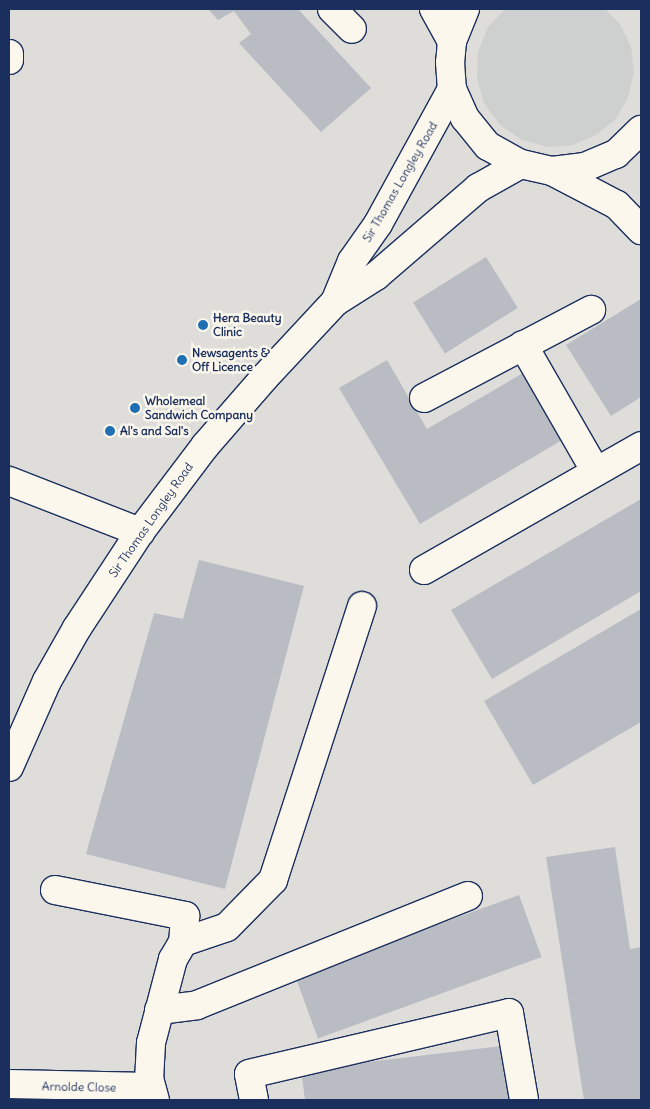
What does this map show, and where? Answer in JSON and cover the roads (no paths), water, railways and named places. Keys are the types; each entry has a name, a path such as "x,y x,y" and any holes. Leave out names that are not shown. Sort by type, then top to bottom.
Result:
{"street":[{"path":"332,9 352,30"},
{"path":"434,9 452,41"},
{"path":"465,9 452,41 450,62 452,89 464,118 488,146 521,164 552,171 617,205 641,230"},
{"path":"9,54 9,60"},
{"name":"Sir Thomas Longley Road","path":"335,302 352,261 378,224 452,89"},
{"path":"552,171 585,167 616,154 641,130"},
{"name":"Sir Thomas Longley Road","path":"9,766 47,682 73,636 140,532 205,446 265,377 335,302 376,276 478,188 521,164"},
{"path":"424,398 591,310"},
{"path":"523,345 596,472"},
{"path":"424,570 641,446"},
{"path":"9,481 140,532"},
{"path":"178,951 227,927 273,880 362,606"},
{"name":"Arnolde Close","path":"9,1084 153,1094 149,1057 159,1010 178,951 185,916 55,890"},
{"path":"159,1010 197,1006 468,896"},
{"path":"254,1100 249,1074 509,1014 524,1100"}],"place":[{"name":"Hera Beauty Clinic","path":"203,325"},
{"name":"Newsagents & Off Licence","path":"182,360"},
{"name":"Wholemeal Sandwich Company","path":"135,408"},
{"name":"Al's and Sal's","path":"110,431"}]}
